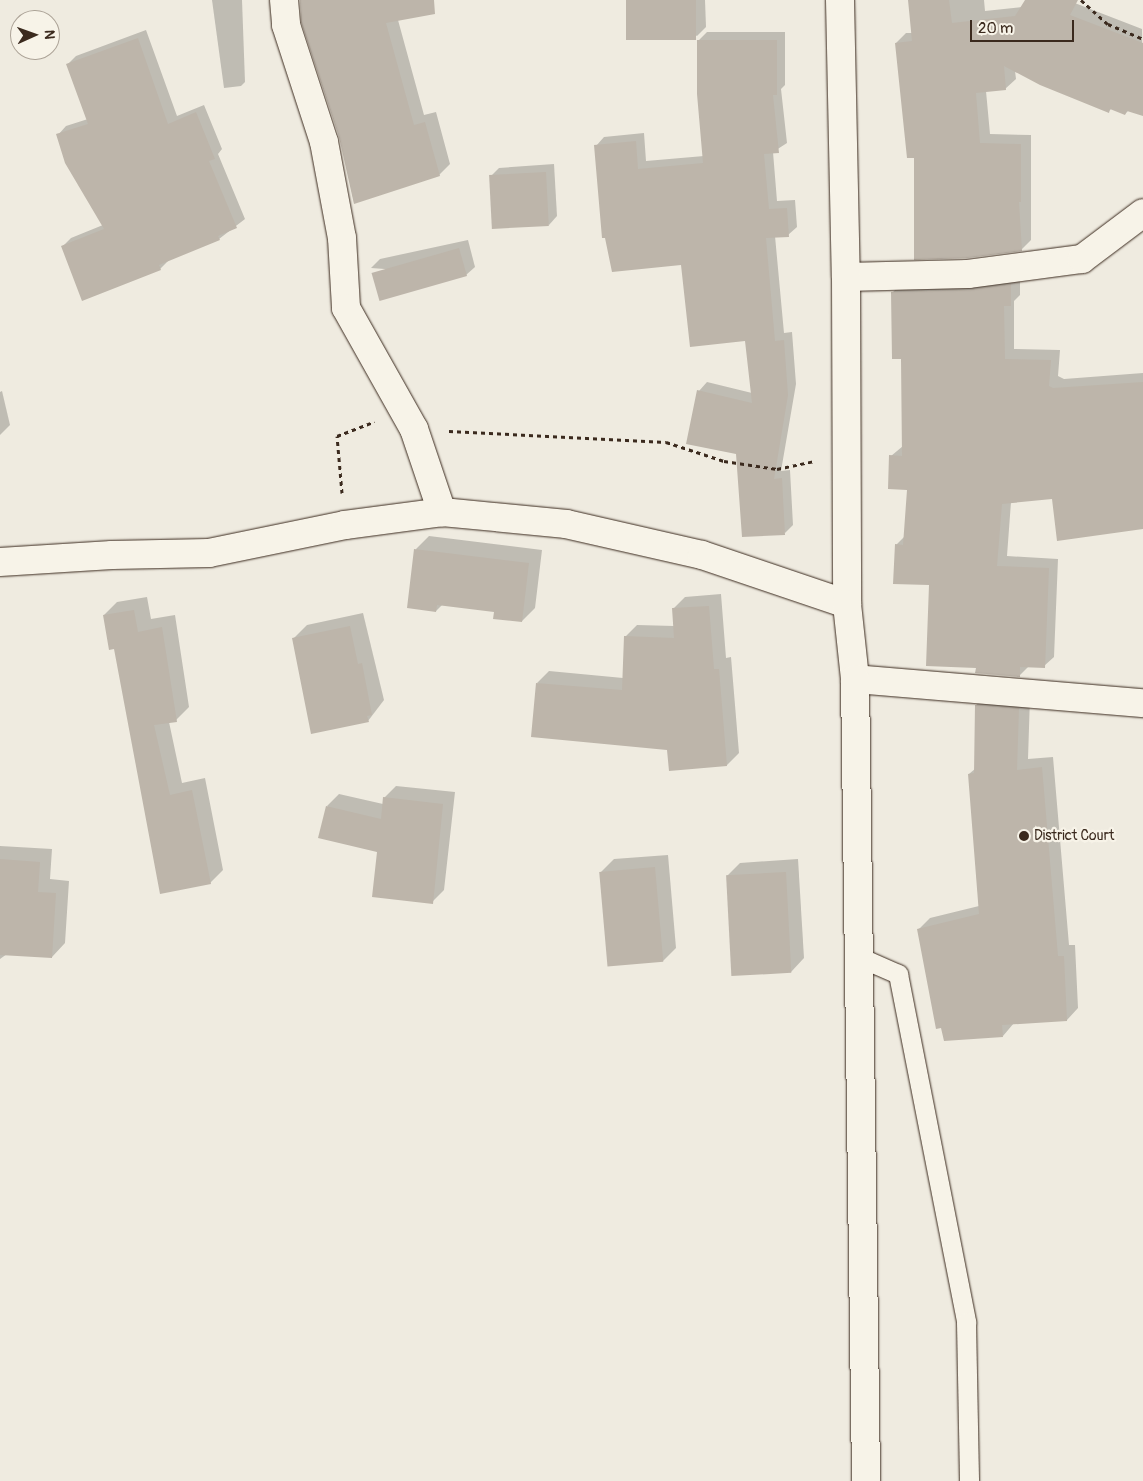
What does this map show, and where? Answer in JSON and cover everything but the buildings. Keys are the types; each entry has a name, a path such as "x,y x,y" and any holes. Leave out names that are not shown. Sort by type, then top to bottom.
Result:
{"street":[{"path":"284,0 286,25 324,142 342,238 346,308 414,428 442,512"},
{"path":"840,0 846,277 845,454 848,604 855,679 859,1132 864,1284 866,1481"},
{"path":"846,277 968,274 1082,259 1143,213"},
{"path":"0,562 112,555 209,553 345,525 442,512 566,524 702,555 848,604"},
{"path":"855,679 1143,704"}],"lane":[{"path":"858,956 898,974 966,1322 969,1481"}],"path":[{"path":"1081,0 1108,24 1143,39"},
{"path":"345,525 337,436 377,421 414,428 666,442 724,461 777,469 845,454"}],"place":[{"name":"District Court","path":"1024,836"}]}
